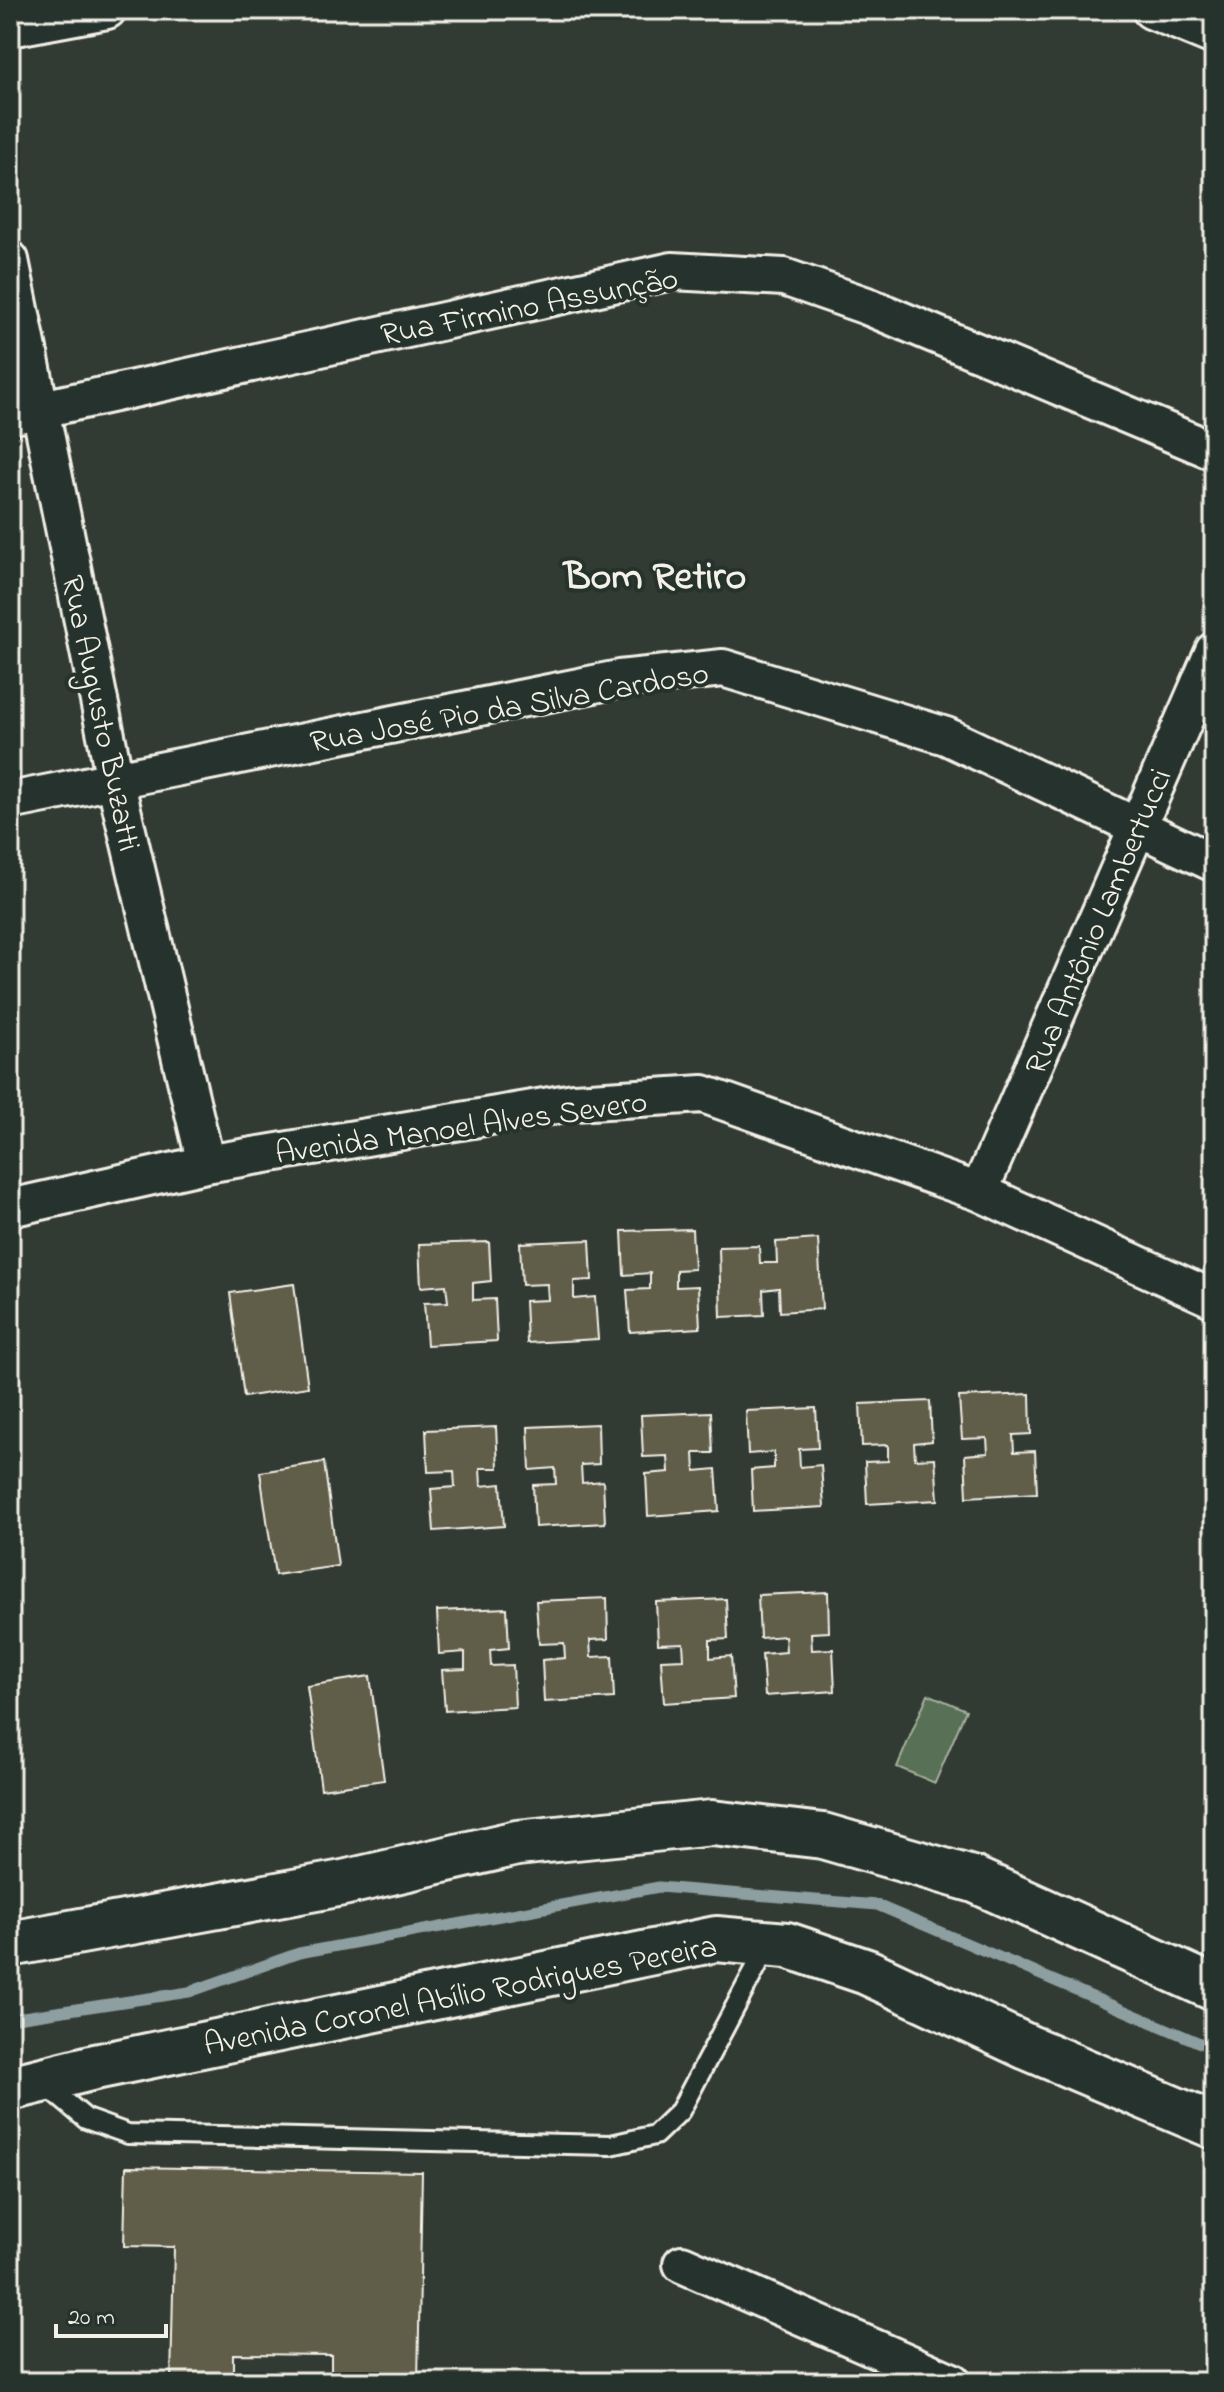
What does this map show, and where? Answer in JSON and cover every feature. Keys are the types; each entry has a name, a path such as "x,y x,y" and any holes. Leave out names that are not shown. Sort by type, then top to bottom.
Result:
{"street":[{"path":"10,28 107,10"},
{"path":"1151,10 1214,36"},
{"name":"Rua Augusto Buzatti","path":"10,260 24,414 206,1164"},
{"name":"Rua Firmino Assunção","path":"24,414 672,271 784,277 867,306 1214,451"},
{"name":"Rua Antônio Lambertucci","path":"979,1192 1214,651"},
{"name":"Rua José Pio da Silva Cardoso","path":"10,801 619,679 723,668 946,736 1214,863"},
{"name":"Avenida Manoel Alves Severo","path":"10,1208 206,1164 574,1102 703,1094 979,1192 1214,1299"},
{"path":"10,1944 343,1883 517,1843 712,1823 823,1836 975,1880 1214,1988"},
{"name":"Avenida Coronel Abílio Rodrigues Pereira","path":"25,2084 716,1939 787,1945 867,1972 1027,2047 1214,2126"},
{"path":"682,2264 952,2382"}],"lane":[{"path":"25,2084 86,2119 128,2134 611,2145 655,2135 680,2111 769,1943"}],"green space":[{"path":"928,1694 966,1710 935,1783 897,1767"}],"building":[{"path":"692,1229 694,1269 676,1270 676,1287 698,1286 700,1328 630,1332 627,1290 650,1289 650,1273 624,1275 622,1231"},
{"path":"818,1239 822,1309 780,1312 779,1288 763,1290 764,1315 721,1317 719,1247 759,1246 760,1263 777,1263 776,1242"},
{"path":"590,1240 592,1280 574,1281 574,1299 595,1297 598,1339 527,1343 525,1301 548,1300 547,1284 522,1285 520,1243"},
{"path":"489,1242 491,1281 473,1283 473,1300 495,1299 497,1341 427,1345 424,1303 448,1302 446,1285 421,1287 419,1244"},
{"path":"294,1284 308,1387 244,1397 230,1293"},
{"path":"1030,1394 1031,1434 1013,1435 1014,1452 1035,1451 1037,1493 967,1497 965,1455 988,1453 987,1438 962,1439 959,1397"},
{"path":"930,1401 932,1441 914,1443 915,1459 935,1458 938,1500 867,1504 865,1462 888,1461 888,1445 862,1446 860,1404"},
{"path":"816,1408 818,1448 799,1449 800,1467 821,1465 824,1507 753,1511 751,1470 774,1468 774,1452 748,1454 746,1411"},
{"path":"711,1412 713,1453 694,1453 695,1471 716,1469 719,1511 648,1516 646,1474 669,1472 668,1456 643,1457 641,1415"},
{"path":"598,1424 599,1464 581,1465 582,1483 603,1481 605,1523 535,1527 533,1485 556,1484 555,1468 530,1470 528,1427"},
{"path":"496,1427 498,1468 480,1468 481,1486 501,1484 504,1526 434,1531 431,1489 455,1487 454,1471 428,1472 426,1430"},
{"path":"324,1462 338,1566 275,1575 260,1472"},
{"path":"828,1592 829,1632 811,1633 812,1650 833,1649 835,1691 765,1696 762,1654 786,1652 785,1636 760,1638 758,1595"},
{"path":"607,1598 608,1639 590,1640 591,1657 612,1656 614,1698 544,1702 542,1660 565,1658 564,1643 539,1644 536,1601"},
{"path":"726,1599 728,1639 710,1640 710,1658 731,1656 734,1698 664,1703 661,1660 684,1659 683,1643 658,1644 656,1602"},
{"path":"507,1608 509,1648 490,1650 491,1666 513,1665 515,1707 445,1711 442,1670 465,1669 465,1652 439,1654 437,1611"},
{"path":"370,1676 384,1780 321,1789 307,1686"},
{"path":"126,2167 422,2172 418,2382 331,2382 331,2355 233,2354 233,2382 171,2382 174,2247 124,2246"}],"waterway":[{"path":"10,2019 189,1992 299,1953 659,1887 877,1905 1214,2049"}],"district":[{"name":"Bom Retiro","path":"655,574"}]}
